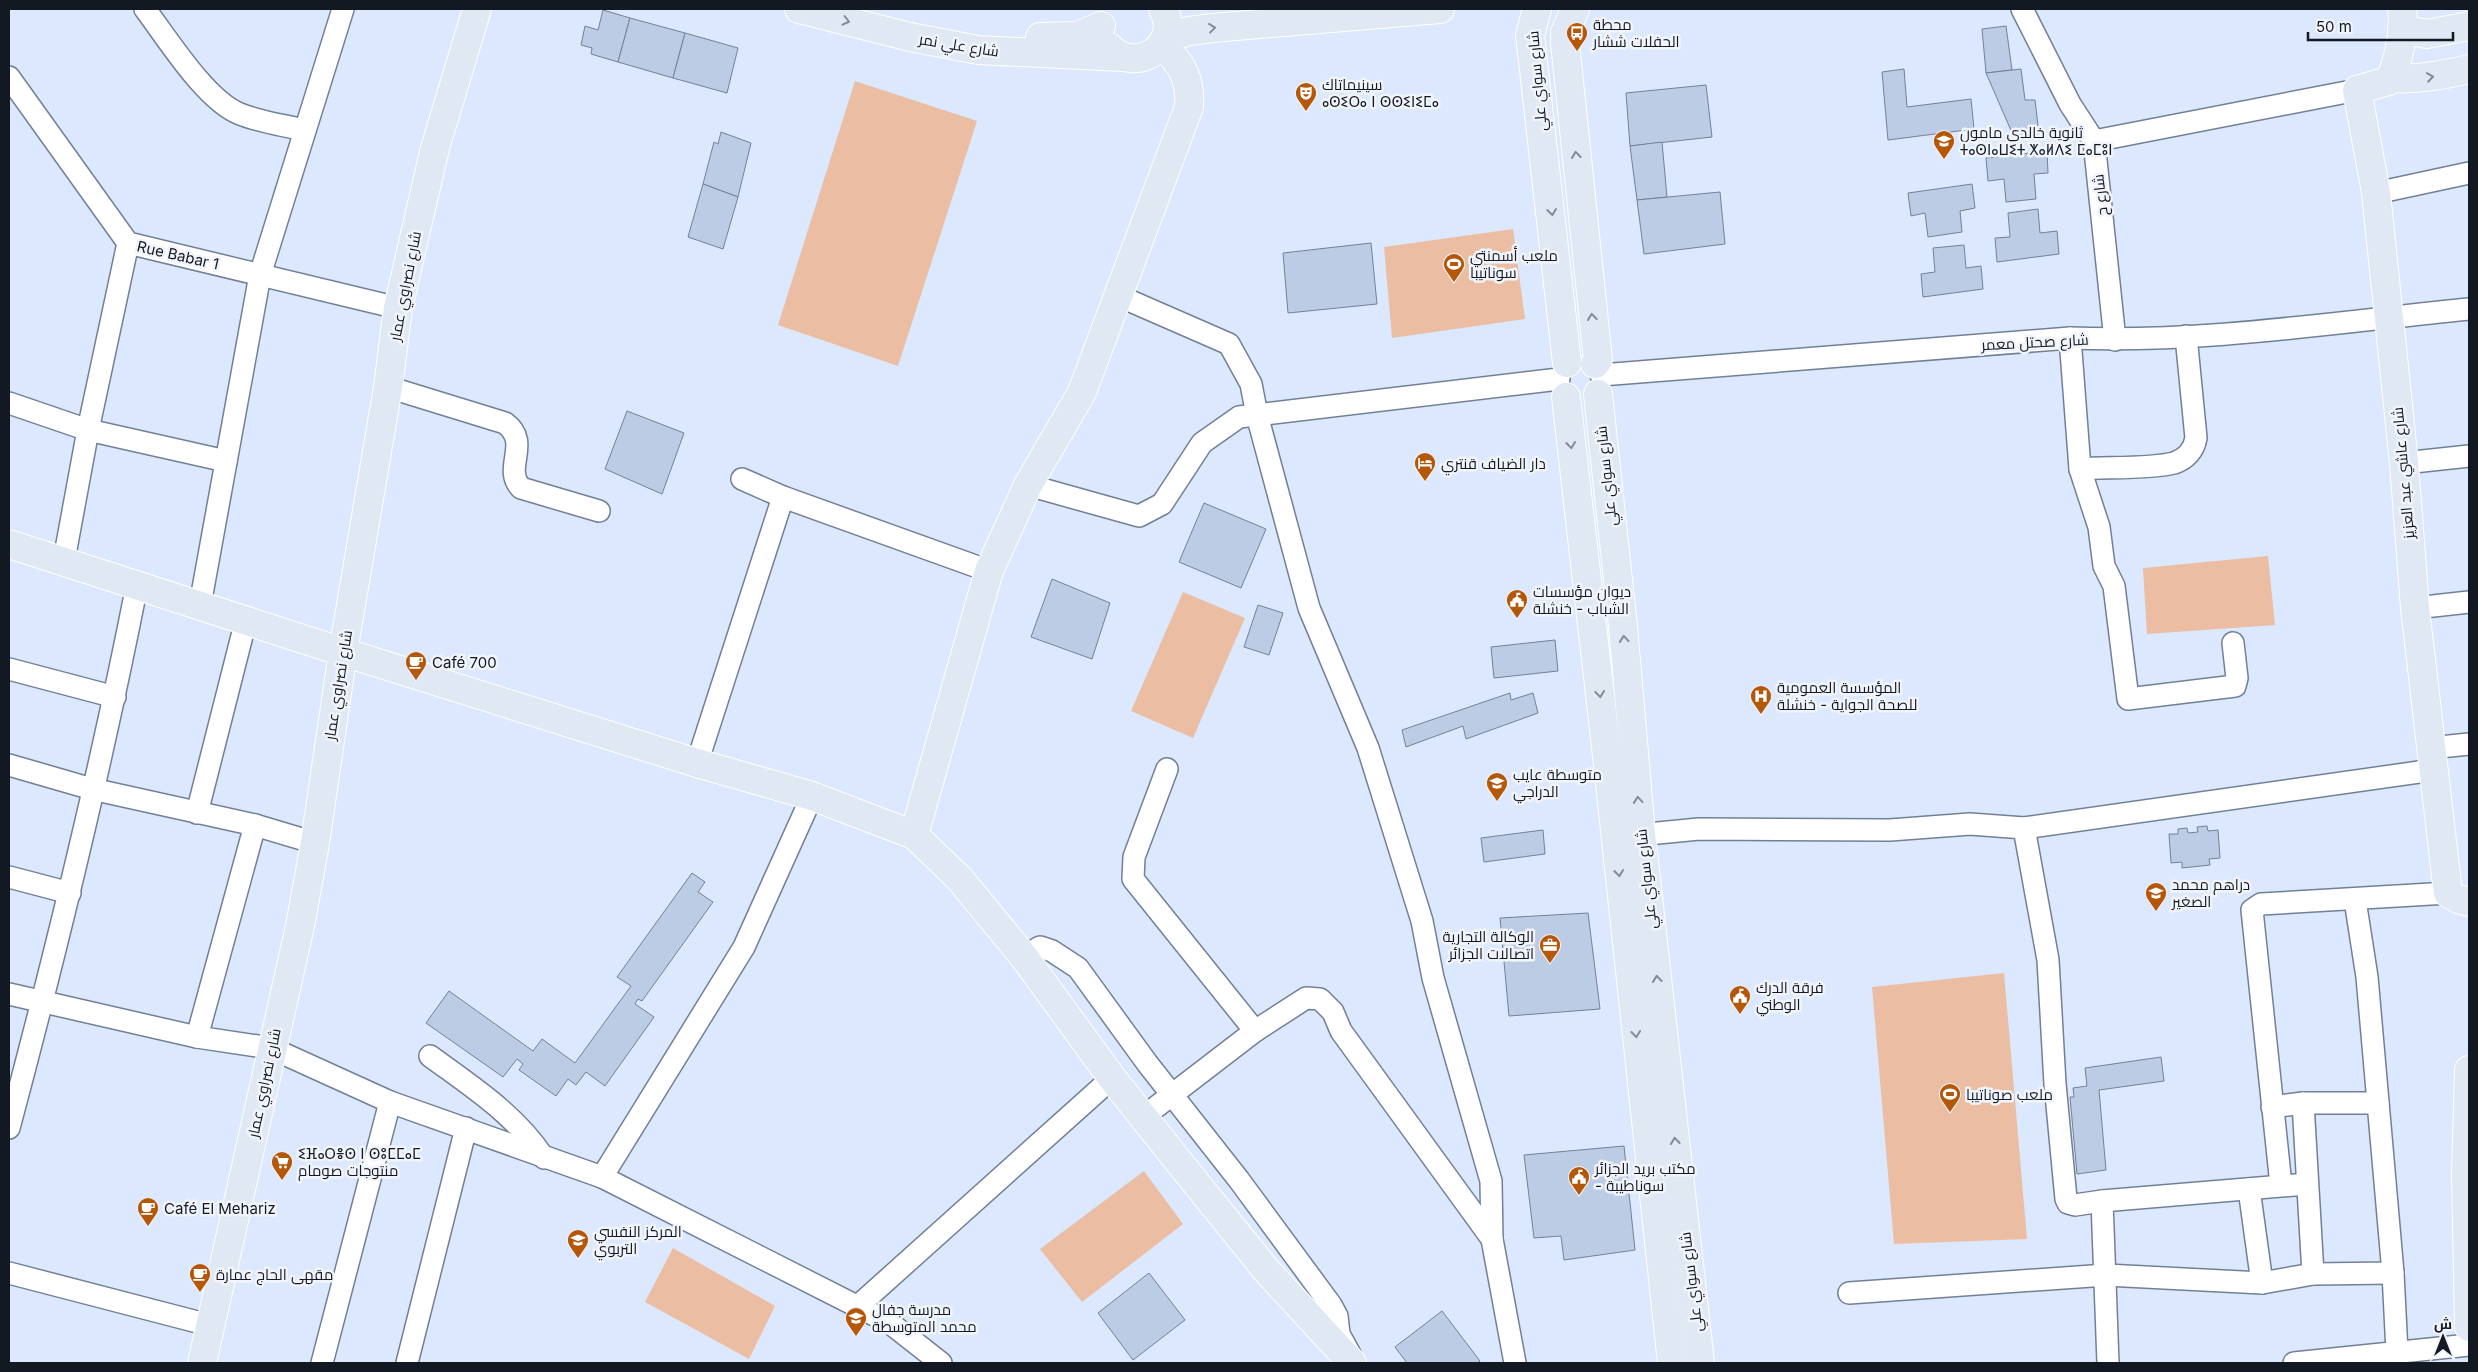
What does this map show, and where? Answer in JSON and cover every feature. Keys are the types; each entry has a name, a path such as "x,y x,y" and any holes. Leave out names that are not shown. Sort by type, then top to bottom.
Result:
{"main road":[{"name":"شارع نصراوي عمار","path":"202,1363 271,1048 300,926 315,842 343,652 388,387 398,308 435,148 477,9"},
{"name":"شارع علي نمر","path":"799,9 910,37 978,50 1130,58"},
{"name":"شارع علي نمر","path":"874,9 930,24 1018,36 1064,38 1077,36 1103,17"},
{"path":"1130,58 1155,52 1163,42 1168,20 1163,9"},
{"path":"1163,42 1189,31 1213,28 1440,9"},
{"name":"شارع سواي علي","path":"1537,9 1530,35 1564,380 1607,756 1628,836"},
{"name":"شارع سواي علي","path":"1575,9 1565,33 1564,43 1598,360 1598,378 1623,626 1628,836 1666,1186 1672,1363"},
{"path":"1103,17 1107,44 1130,58 1154,66 1176,84 1189,106"},
{"path":"2357,90 2388,81 2391,78 2396,64 2402,19 2427,34 2469,26"},
{"path":"914,836 989,571 1028,485 1082,392 1189,106 1189,84 1186,74 1163,42"},
{"path":"2391,78 2427,77 2469,68"},
{"name":"شارع عاشي عبد العزيز","path":"2357,90 2376,193 2387,317 2404,463 2415,608 2432,759 2459,897"},
{"path":"1578,359 1598,378 1591,400 1582,403 1573,402 1564,380 1578,359"},
{"path":"9,544 64,560 343,652 697,763 812,796 914,836 959,878 1024,957 1112,1078 1267,1271 1353,1363"},
{"path":"2469,1070 2466,1175 2469,1327"},
{"name":"شارع سواي علي","path":"1666,1186 1700,1363"}],"street":[{"path":"145,9 197,78 217,98 238,114 303,130"},
{"path":"200,605 260,275 303,130 342,9"},
{"name":"شارع ح","path":"2022,9 2070,104 2094,142 2115,340"},
{"name":"Rue Babar 1","path":"9,77 128,243 398,308"},
{"path":"2094,142 2357,90"},
{"path":"2376,193 2469,173"},
{"path":"64,560 88,430 128,243"},
{"path":"1119,296 1229,344 1251,384 1257,415 1309,608 1368,748 1422,921 1433,978 1491,1181 1492,1239 1515,1363"},
{"name":"شارع صحتل معمر","path":"1598,378 2070,338 2115,340 2266,331 2469,309"},
{"path":"2080,469 2174,462 2190,453 2196,438 2186,336"},
{"path":"2070,338 2080,469 2099,527 2104,566 2114,586 2128,699 2235,686 2237,678 2233,643"},
{"path":"1028,485 1139,516 1162,504 1202,443 1238,417 1564,380"},
{"path":"388,387 505,423 516,433 514,473 516,481 521,488 598,511"},
{"path":"9,403 88,430 226,460"},
{"path":"2404,463 2469,456"},
{"path":"742,479 783,497 989,571"},
{"path":"697,763 783,497"},
{"path":"9,1128 70,893 92,789 115,697 137,585"},
{"path":"2415,608 2469,602"},
{"path":"196,813 246,620"},
{"path":"9,669 115,697"},
{"path":"1628,836 1698,829 1890,830 1970,824 2024,828 2432,759 2469,744"},
{"path":"9,765 92,789 255,826 315,842"},
{"path":"1167,769 1134,857 1133,879 1255,1031"},
{"path":"602,1177 744,946 812,796"},
{"path":"197,1037 255,826"},
{"path":"2024,828 2048,960 2064,1194 2068,1203 2075,1205 2102,1201 2307,1184"},
{"path":"9,877 70,893"},
{"path":"2281,1185 2252,910 2255,906 2261,904 2459,897"},
{"path":"2355,900 2367,977 2393,1273 2397,1352"},
{"path":"1024,957 1040,947 1052,951 1078,968 1171,1095 1238,1180 1331,1305 1337,1316 1339,1334 1353,1363"},
{"path":"9,994 197,1037 271,1048 390,1102 602,1177 890,1323 941,1363"},
{"path":"1143,1117 1255,1031 1306,998 1320,1000 1333,1012 1341,1031 1492,1239"},
{"path":"430,1056 500,1107 532,1140 544,1158"},
{"path":"858,1306 1112,1078"},
{"path":"322,1363 390,1102"},
{"path":"2272,1107 2303,1103 2378,1103"},
{"path":"2303,1103 2313,1274"},
{"path":"407,1363 466,1128"},
{"path":"2250,1189 2262,1283"},
{"path":"2102,1201 2108,1363"},
{"path":"9,1273 209,1325"},
{"path":"1849,1294 2106,1275 2262,1283 2313,1274 2393,1273"},
{"path":"2294,1363 2397,1352 2421,1356 2469,1345"}],"shaded area":[{"path":"855,81 977,121 898,366 778,325"},
{"name":"ملعب أسمنتي سوناتيبا","path":"1513,229 1525,319 1392,338 1384,247"},
{"path":"2268,556 2275,625 2147,634 2143,568"},
{"path":"1183,592 1245,618 1193,738 1131,711"},
{"name":"ملعب صوناتيبا","path":"2004,973 2027,1239 1894,1244 1872,987"},
{"path":"1144,1171 1183,1224 1082,1302 1040,1249"},
{"path":"673,1248 775,1306 749,1359 645,1302"}],"building":[{"path":"603,10 630,18 618,62 591,54 592,48 581,45 585,26 598,30"},
{"path":"630,18 685,33 673,78 618,62"},
{"path":"2006,26 2012,70 1986,73 1982,29"},
{"path":"685,33 738,48 727,93 673,78"},
{"path":"1904,69 1907,107 1971,99 1974,129 1888,140 1882,72"},
{"path":"2021,69 2025,100 2035,100 2039,134 2013,135 1986,73"},
{"path":"1706,85 1712,137 1630,146 1626,93"},
{"path":"721,132 751,143 738,197 703,184 714,142 718,144"},
{"path":"1662,142 1667,197 1637,200 1630,146"},
{"path":"2047,151 2048,173 2034,174 2036,199 2006,202 2004,179 1988,181 1986,158"},
{"path":"703,184 738,197 723,249 688,237"},
{"path":"1972,184 1975,208 1960,211 1962,232 1928,237 1925,213 1911,216 1908,193"},
{"path":"1720,192 1725,244 1644,254 1637,200"},
{"path":"2038,209 2040,233 2057,231 2059,254 1997,262 1995,238 2010,237 2008,213"},
{"path":"1371,243 1377,304 1288,313 1283,253"},
{"path":"1964,245 1966,268 1981,266 1983,289 1923,297 1921,274 1935,272 1933,248"},
{"path":"627,411 684,433 662,494 605,469"},
{"path":"1204,503 1266,529 1241,588 1179,562"},
{"path":"1052,579 1110,603 1092,659 1031,637"},
{"path":"1258,605 1283,613 1269,655 1244,647"},
{"path":"1555,640 1558,671 1494,678 1491,647"},
{"path":"1510,693 1511,700 1533,693 1538,713 1466,739 1463,726 1406,747 1402,730"},
{"path":"2207,826 2208,831 2218,830 2220,858 2209,859 2210,865 2182,868 2182,862 2171,863 2169,834 2178,834 2178,829 2187,828 2188,833 2198,832 2197,827"},
{"path":"1543,830 1545,854 1484,862 1481,838"},
{"path":"692,873 705,882 698,892 713,902 642,1001 638,999 635,1004 654,1017 605,1086 586,1072 576,1085 568,1079 556,1096 519,1070 523,1064 517,1059 503,1077 426,1023 449,991 533,1051 542,1039 575,1063 631,986 617,977"},
{"name":"الوكالة التجارية اتصالات الجزائر","path":"1588,913 1600,1009 1509,1016 1500,918"},
{"path":"2161,1057 2164,1081 2099,1090 2106,1170 2077,1174 2070,1097 2074,1097 2073,1088 2087,1086 2085,1068"},
{"name":"مكتب بريد الجزائر - سوناطيبة","path":"1624,1146 1635,1250 1564,1260 1561,1236 1534,1238 1524,1155"},
{"path":"1149,1273 1185,1320 1133,1360 1098,1313"},
{"path":"1442,1311 1480,1361 1477,1363 1407,1363 1395,1347"}],"place":[{"name":"محطة الحفلات ششار","path":"1577,52"},
{"name":"سينيماتاك ⴰⵙⵉⵔⴰ ⵏ ⵙⵙⵉⵏⵉⵎⴰ","path":"1306,112"},
{"name":"ثانوية خالدي مامون ⵜⴰⵙⵏⴰⵡⵉⵜ ⵅⴰⵍⴷⵉ ⵎⴰⵎⵓⵏ","path":"1944,160"},
{"name":"ملعب أسمنتي سوناتيبا","path":"1454,283"},
{"name":"دار الضياف قنتري","path":"1425,482"},
{"name":"ديوان مؤسسات الشباب - خنشلة","path":"1517,619"},
{"name":"Café 700","path":"416,681"},
{"name":"المؤسسة العمومية للصحة الجواية - خنشلة","path":"1761,715"},
{"name":"متوسطة عايب الدراجي","path":"1497,802"},
{"name":"دراهم محمد الصغير","path":"2156,912"},
{"name":"الوكالة التجارية اتصالات الجزائر","path":"1550,964"},
{"name":"فرقة الدرك الوطني","path":"1740,1015"},
{"name":"ملعب صوناتيبا","path":"1950,1113"},
{"name":"ⵉⴼⴰⵔⴻⵙ ⵏ ⵙⵓⵎⵎⴰⵎ منتوجات صومام","path":"282,1181"},
{"name":"مكتب بريد الجزائر - سوناطيبة","path":"1579,1196"},
{"name":"Café El Mehariz","path":"148,1227"},
{"name":"المركز النفسي التربوي","path":"578,1259"},
{"name":"مقهى الحاج عمارة","path":"200,1293"},
{"name":"مدرسة جفال محمد المتوسطة","path":"856,1337"}]}
